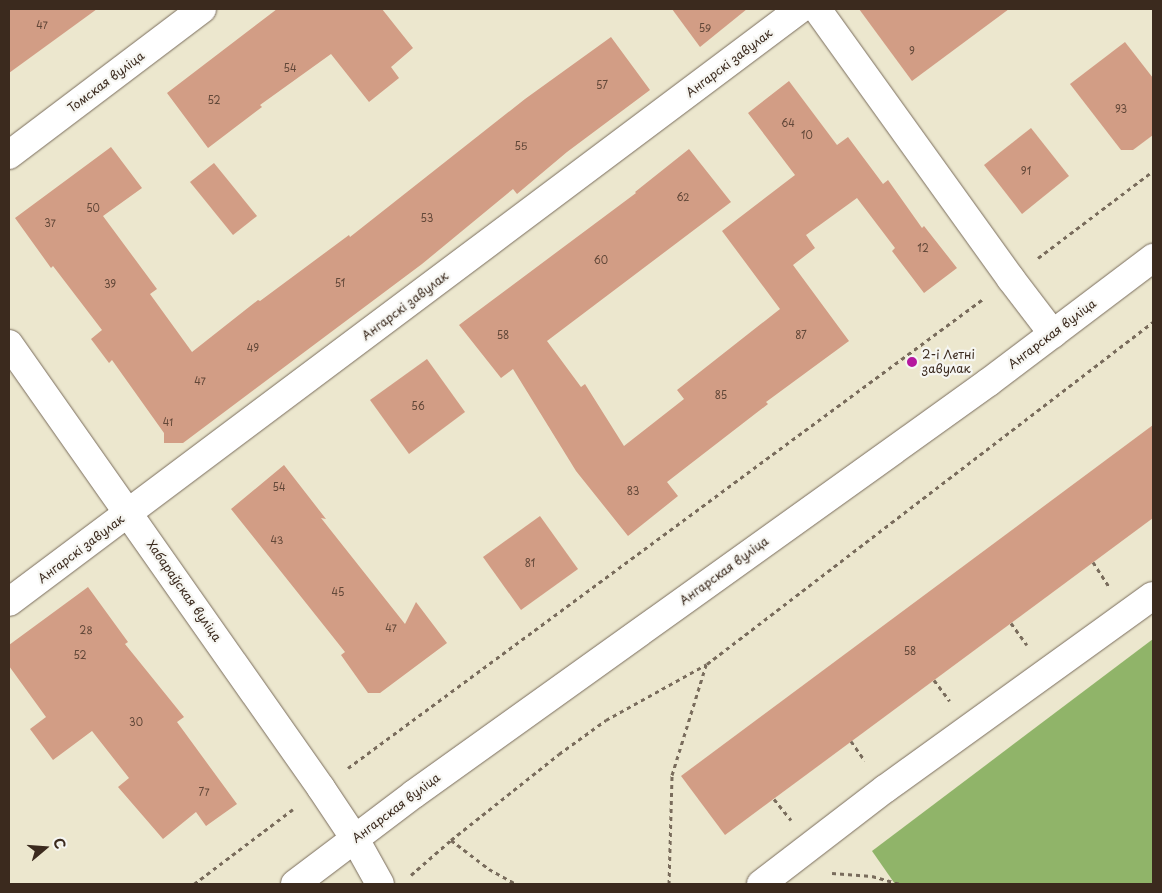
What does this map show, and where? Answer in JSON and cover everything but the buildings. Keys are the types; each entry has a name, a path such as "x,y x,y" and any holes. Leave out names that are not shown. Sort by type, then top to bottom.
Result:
{"street":[{"name":"Томская вуліца","path":"9,155 202,9"},
{"name":"Ангарскі завулак","path":"9,602 800,9"},
{"path":"818,9 1011,279 1053,334"},
{"name":"Ангарская вуліца","path":"295,884 414,794 1053,334 1153,258"},
{"name":"Хабараўская вуліца","path":"9,344 129,512 321,788 355,839 380,884"},
{"path":"771,877 885,790 1153,596"}],"path":[{"path":"194,884 321,788 1011,279 1153,171"},
{"path":"408,878 559,754 606,720 707,664 1153,322"},
{"path":"668,884 672,775 707,664"},
{"path":"452,840 489,869 516,884"},
{"path":"771,877 872,876 900,884"}],"green space":[{"path":"1153,639 1153,884 895,884 872,851"}],"place":[{"name":"2-і Летні завулак","path":"912,362"}]}
